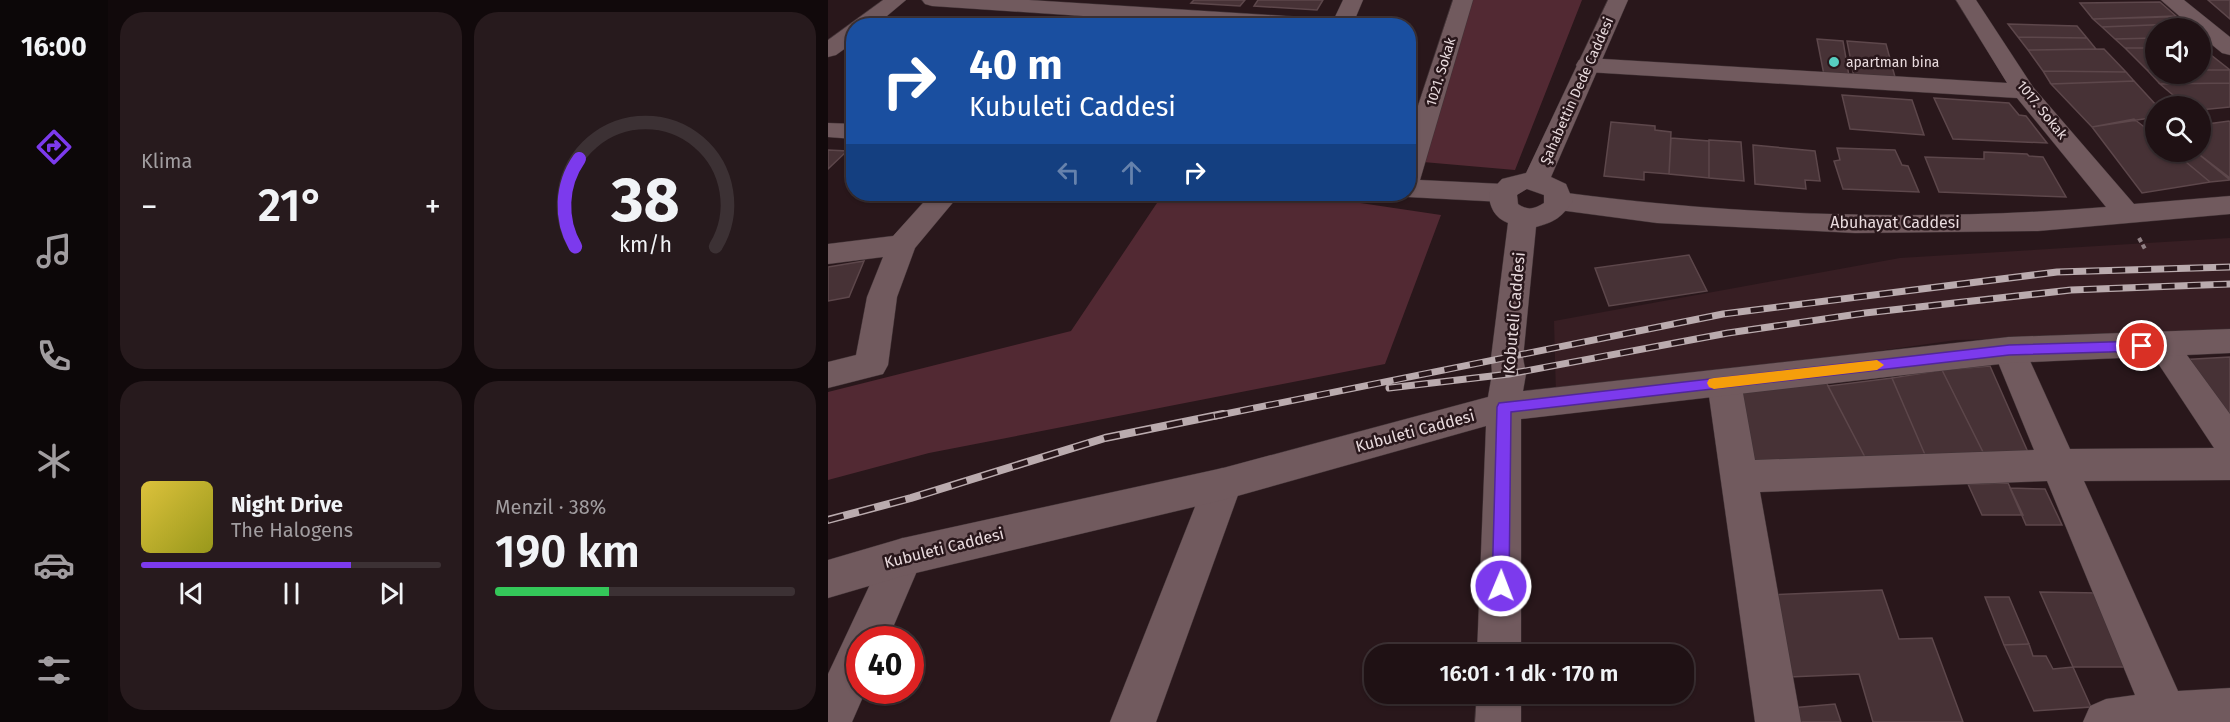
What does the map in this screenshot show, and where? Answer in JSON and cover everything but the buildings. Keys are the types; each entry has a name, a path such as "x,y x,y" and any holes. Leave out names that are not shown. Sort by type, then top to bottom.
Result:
{"street":[{"path":"872,18 896,0"},
{"path":"932,0 1214,18"},
{"path":"1344,18 1353,0"},
{"name":"1021. Sokak","path":"1416,152 1463,0"},
{"name":"Şahabettin Dede Caddesi","path":"1535,181 1559,133 1587,65 1618,0"},
{"name":"1017. Sokak","path":"1966,0 2024,91 2127,214"},
{"path":"2171,0 2230,48"},
{"path":"828,50 846,37"},
{"path":"1587,65 2024,91"},
{"path":"828,130 846,131"},
{"path":"1535,181 1556,190 1559,201 1553,212 1523,219 1506,210 1502,205 1503,193 1512,185 1535,181"},
{"path":"1416,188 1503,193"},
{"path":"828,375 871,365 882,297 902,245 940,201"},
{"name":"Abuhayat Caddesi","path":"1559,201 1657,214 1855,224 2038,222 2230,205"},
{"name":"Kobuteli Caddesi","path":"1499,644 1504,407 1509,374 1507,358 1523,219"},
{"path":"828,254 902,245"},
{"name":"Kubuleti Caddesi","path":"828,579 903,557 1222,484 1504,407 2009,350 2230,341"},
{"path":"2162,345 2230,442"},
{"path":"2009,350 2165,714"},
{"path":"1724,382 1778,722"},
{"path":"1739,477 2058,465 2230,464"},
{"path":"1133,722 1222,484"},
{"path":"872,626 903,557"},
{"path":"829,722 846,685"},
{"path":"1498,722 1499,704"},
{"path":"2106,722 2165,714 2230,711"}],"shaded area":[{"path":"1469,0 1582,0 1515,170 1423,162"},
{"path":"1158,201 1347,201 1441,215 1385,364 929,453 828,480 828,392 1071,331"},
{"path":"2230,238 2230,335 1956,340 1556,396 1554,321 1900,258"}],"railway":[{"path":"1215,416 1723,314 2057,272 2230,267"},
{"path":"1389,388 1509,374 1728,333 1865,313 2071,290 2230,284"},
{"path":"828,520 911,498 1105,438 1223,414"}],"slow traffic":[{"path":"1714,383 1877,365"}],"place":[{"name":"apartman bina","path":"1834,62"}],"route":[{"path":"1501,586 1504,407 2009,350 2142,346"}]}
